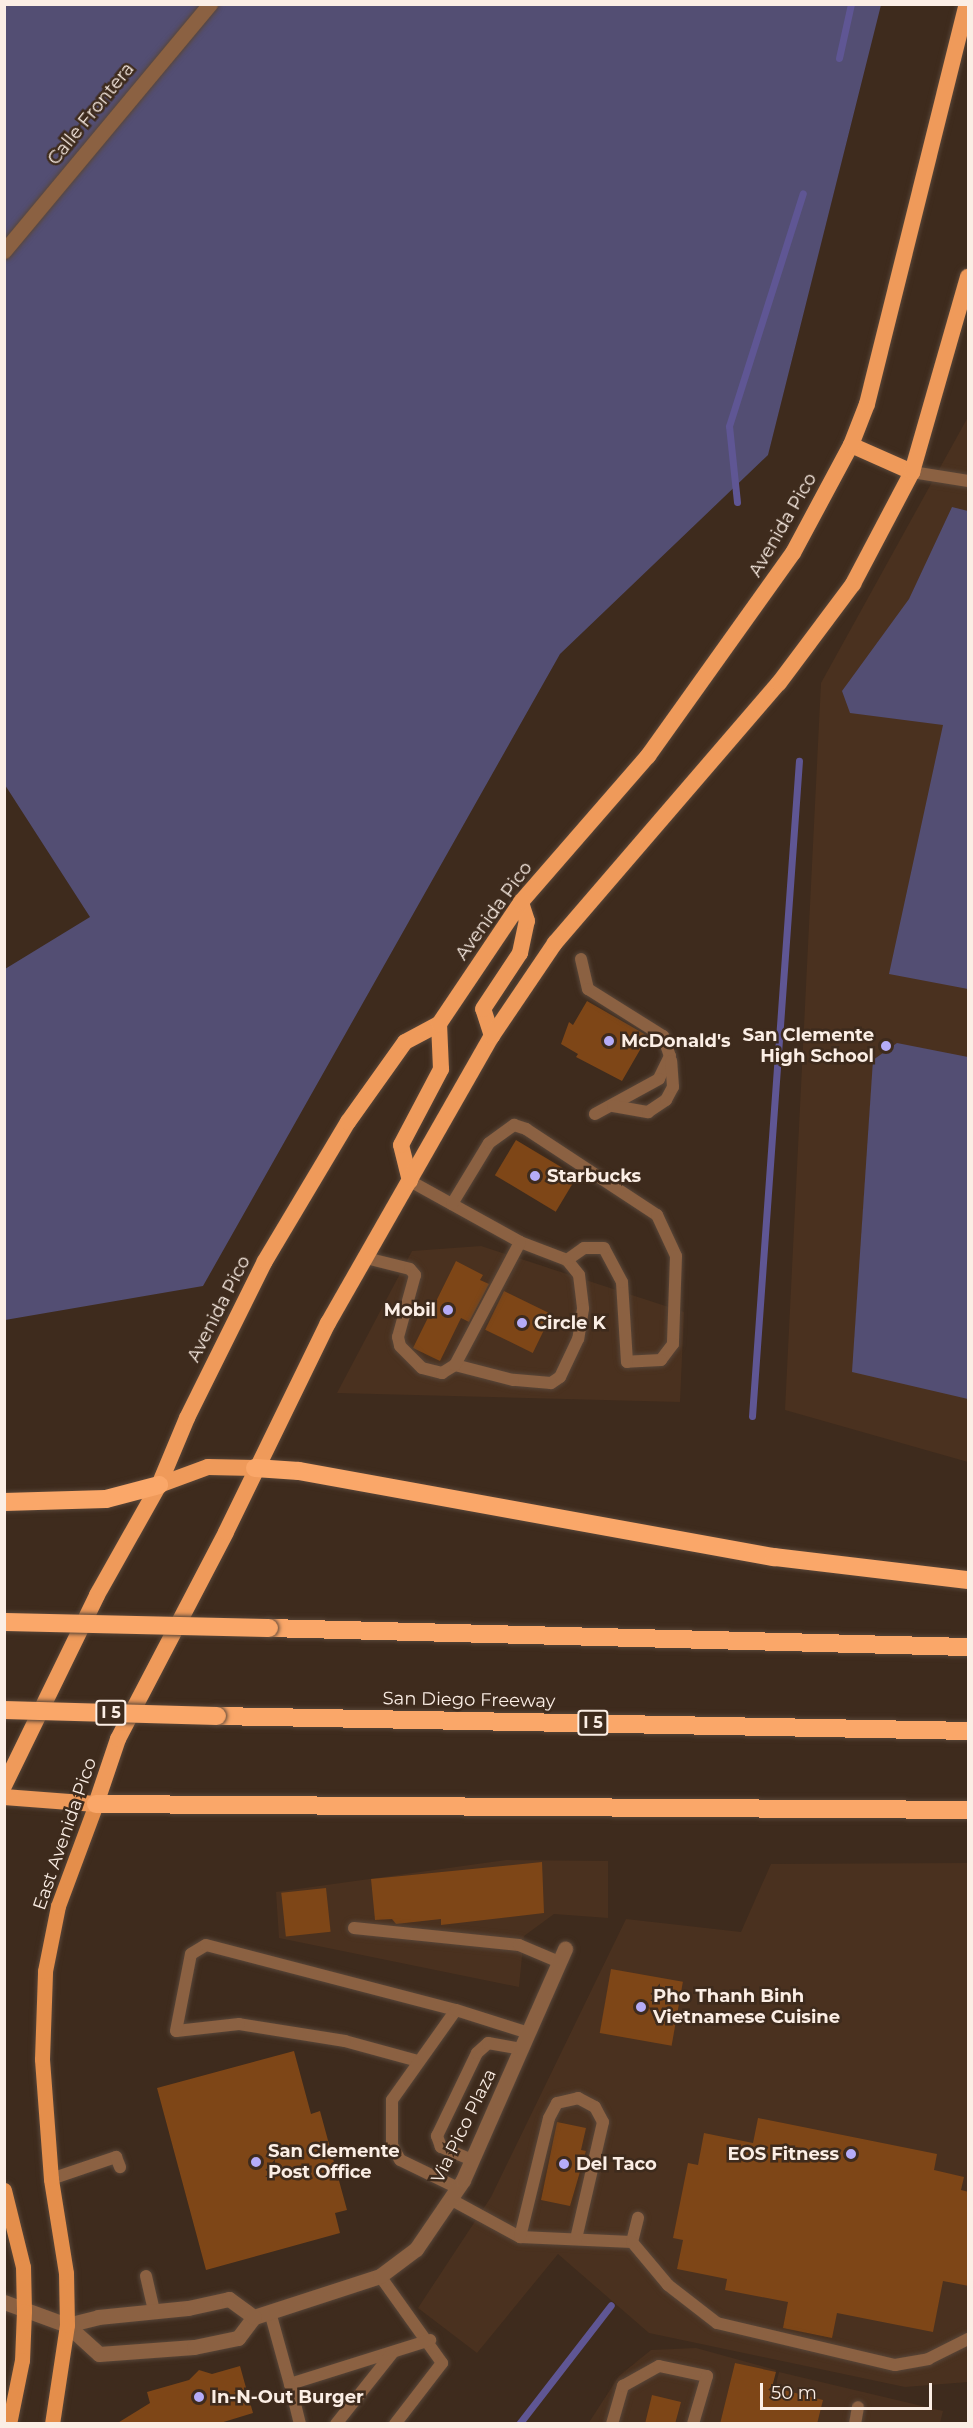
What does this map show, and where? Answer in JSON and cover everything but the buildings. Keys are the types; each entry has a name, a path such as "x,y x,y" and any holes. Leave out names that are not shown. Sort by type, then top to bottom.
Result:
{"highway":[{"name":"Avenida Pico","path":"4,1786 97,1595 159,1485 187,1418 265,1261 337,1140 405,1042 439,1023 521,902 648,756 724,654 793,553 851,445 867,404 903,269 967,4"},
{"path":"255,1468 366,1258 492,1036 555,942 779,683 853,584 912,471 969,277"},
{"path":"851,445 912,471"},
{"path":"492,1036 483,1009 520,953 527,921 521,902"},
{"path":"411,1181 401,1145 441,1069 439,1023"},
{"path":"4,1502 106,1499 159,1485 208,1467 255,1468 310,1473 774,1557 969,1580"},
{"name":"East Avenida Pico","path":"96,1804 118,1739 255,1468"},
{"path":"4,1622 969,1647"},
{"name":"San Diego Freeway","path":"4,1710 969,1731"},
{"path":"4,1797 96,1804 969,1810"}],"main road":[{"name":"East Avenida Pico","path":"52,2424 67,2325 66,2273 51,2179 42,2059 45,1971 58,1906 96,1804"},
{"path":"4,2190 23,2267 24,2311 22,2360 9,2424"}],"street":[{"name":"Calle Frontera","path":"4,251 210,4"},
{"name":"Via Pico Plaza","path":"254,2317 380,2276 416,2249 454,2194 472,2160 562,1956"},
{"path":"4,2302 67,2325 99,2354 194,2347 238,2338 254,2317 229,2299 98,2317 67,2325"}],"lane":[{"path":"912,471 969,481"},
{"path":"581,959 588,989 663,1036 670,1056 673,1087 666,1100 648,1112 613,1106"},
{"path":"595,1114 658,1079 670,1056"},
{"path":"452,1204 489,1143 514,1125 526,1129 657,1215 676,1256 673,1344 662,1360 627,1362 622,1282 611,1257 604,1248 584,1248 567,1260"},
{"path":"411,1181 520,1242 567,1260 579,1275 583,1309 578,1339 560,1377 551,1383 513,1380 455,1365"},
{"path":"366,1258 410,1269 415,1275 398,1337 406,1356 422,1368 442,1373 455,1365 520,1242"},
{"path":"354,1928 519,1945 562,1956"},
{"path":"418,2061 345,2042 239,2024 176,2031 191,1953 206,1945 456,2010 529,2033"},
{"path":"456,2010 392,2100 392,2145 400,2160 520,2237 632,2242 668,2285 717,2324 895,2365 928,2359 969,2339"},
{"path":"472,2160 441,2147 437,2136 477,2053 488,2043 522,2049"},
{"path":"520,2237 549,2118 557,2103 578,2098 595,2108 603,2122 576,2239"},
{"path":"51,2179 116,2157 120,2167"},
{"path":"632,2242 638,2218"},
{"path":"146,2276 154,2311"},
{"path":"380,2276 430,2340 442,2363 395,2424"},
{"path":"270,2312 300,2424"},
{"path":"290,2384 430,2340"},
{"path":"336,2424 393,2352"},
{"path":"612,2424 623,2386 659,2366 706,2376 693,2424"},
{"path":"855,2424 858,2407"}],"shaded area":[{"path":"5,5 881,5 768,455 560,654 203,1286 5,1320 5,969 90,917 5,785"},
{"name":"San Clemente High School","path":"968,417 968,1462 785,1410 821,683"},
{"path":"952,507 968,511 968,989 889,974 943,725 850,713 842,691 909,599"},
{"path":"897,1043 968,1057 968,1399 852,1372 873,1060"},
{"path":"481,1246 684,1312 680,1402 337,1393 412,1251"},
{"path":"506,1860 608,1861 608,1918 554,1914 524,1936 519,1987 279,1938 276,1892"},
{"path":"968,1863 968,2382 905,2387 649,2333 558,2254 477,2353 418,2308 491,2197 626,1919 741,1932 771,1864"},
{"path":"696,2348 776,2370 763,2423 588,2424 619,2376 651,2350"},
{"path":"779,2372 943,2411 940,2423 766,2424"}],"waterway":[{"path":"839,58 851,4"},
{"path":"737,502 729,426 803,193"},
{"path":"752,1416 799,761"},
{"path":"519,2424 611,2305"}],"place":[{"name":"McDonald's","path":"609,1041"},
{"name":"San Clemente High School","path":"886,1046"},
{"name":"Starbucks","path":"535,1176"},
{"name":"Mobil","path":"448,1310"},
{"name":"Circle K","path":"522,1323"},
{"name":"Pho Thanh Binh Vietnamese Cuisine","path":"641,2007"},
{"name":"EOS Fitness","path":"851,2154"},
{"name":"San Clemente Post Office","path":"256,2162"},
{"name":"Del Taco","path":"564,2164"},
{"name":"In-N-Out Burger","path":"199,2397"}]}
